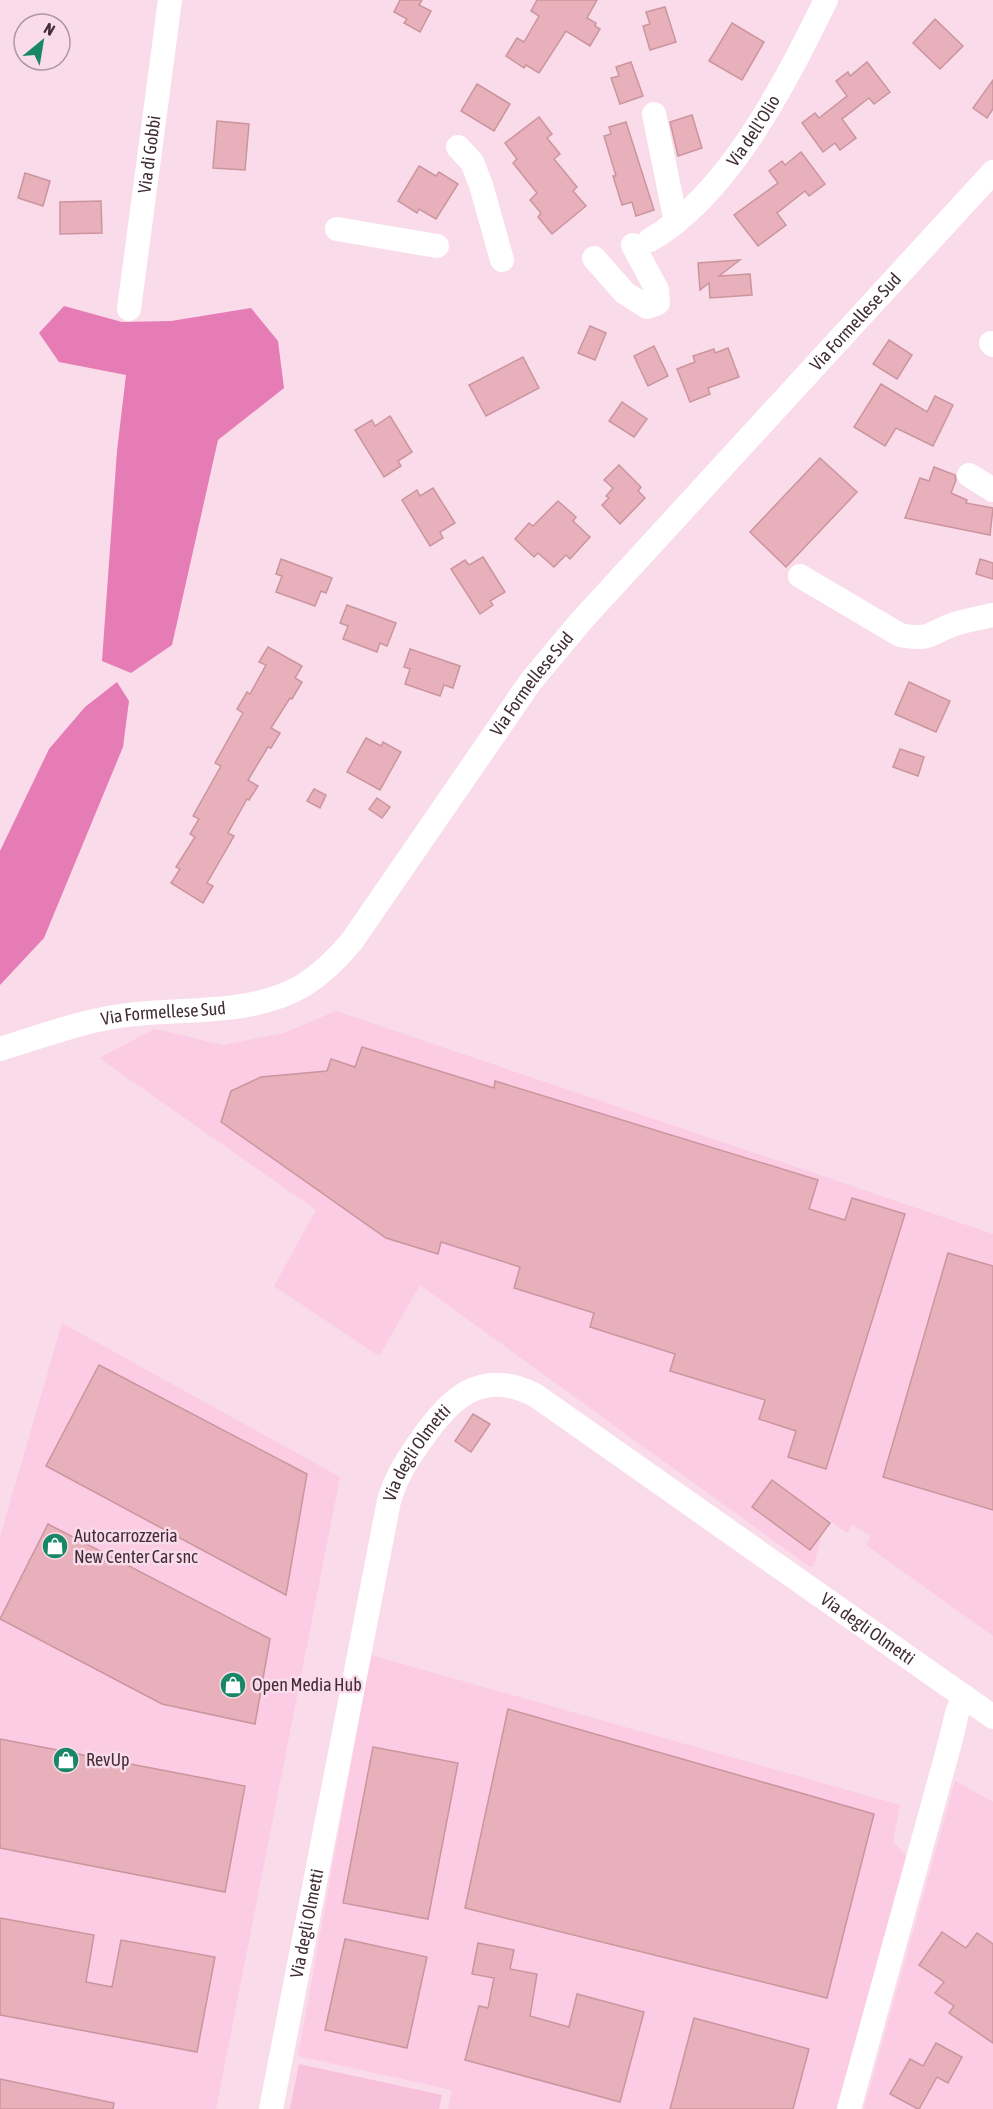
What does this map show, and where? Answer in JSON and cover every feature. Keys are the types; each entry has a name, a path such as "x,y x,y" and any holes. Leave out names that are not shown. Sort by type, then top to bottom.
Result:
{"street":[{"name":"Via di Gobbi","path":"129,309 170,0"},
{"name":"Via dell'Olio","path":"594,258 625,293 647,307 658,303 657,290 641,242 676,222 709,190 773,99 826,0"},
{"path":"654,114 676,222"},
{"path":"458,147 472,162 481,185 502,260"},
{"name":"Via Formellese Sud","path":"0,1049 117,1016 224,1008 267,999 304,985 326,969 352,941 537,673 582,620 993,172"},
{"path":"338,229 437,246"},
{"path":"969,475 993,490"},
{"path":"800,576 900,635 918,638 931,637 956,624 993,615"},
{"name":"Via degli Olmetti","path":"272,2109 392,1491 404,1464 433,1422 449,1404 462,1395 477,1388 495,1385 514,1387 535,1395 993,1717"},
{"path":"849,2109 957,1713 964,1696"}],"shaded area":[{"path":"64,306 122,322 171,321 251,308 278,341 284,388 218,440 172,645 131,673 102,661 117,451 126,375 59,362 39,333"},
{"path":"117,682 129,701 123,747 44,938 0,985 0,851 49,749 85,707"},
{"path":"336,1011 993,1234 993,1636 866,1545 871,1536 852,1525 847,1533 826,1518 814,1565 810,1567 420,1285 379,1356 274,1286 316,1210 99,1058 155,1029 223,1045 284,1033"},
{"path":"62,1323 340,1477 216,2109 0,2109 0,1537"},
{"path":"371,1655 900,1805 893,1842 910,1859 839,2109 448,2109 452,2090 298,2056"},
{"path":"955,1781 993,1802 993,2109 864,2109"},
{"path":"299,2064 442,2095 439,2109 290,2109"}],"building":[{"path":"400,0 422,0 419,5 431,11 420,32 404,23 407,19 394,12"},
{"path":"537,0 597,0 587,18 596,23 595,26 600,29 590,46 566,31 539,73 526,65 524,68 506,56 517,38 524,42 539,16 531,11"},
{"path":"665,7 676,42 650,50 643,26 650,24 646,12"},
{"path":"935,19 963,46 940,69 913,43"},
{"path":"732,23 764,42 742,80 709,61"},
{"path":"631,62 643,96 620,104 611,78 619,76 616,67"},
{"path":"867,62 890,92 874,104 869,98 842,119 856,138 840,150 835,143 823,152 802,123 815,113 819,118 847,96 836,81 848,72 850,76"},
{"path":"993,80 993,109 987,118 973,108"},
{"path":"477,84 510,104 494,131 461,111"},
{"path":"692,115 702,148 678,156 670,122"},
{"path":"539,117 552,134 547,138 560,154 554,159 577,187 573,191 586,206 552,234 538,217 541,213 530,200 537,193 513,163 517,159 505,143"},
{"path":"217,121 249,124 245,170 213,168"},
{"path":"626,122 654,210 636,216 632,202 622,205 604,136 611,134 609,127"},
{"path":"801,152 825,184 809,196 805,191 777,213 786,225 758,246 734,215 778,183 769,171 782,161 785,165"},
{"path":"419,166 436,176 439,172 458,184 436,219 419,209 417,213 398,201"},
{"path":"25,173 50,181 43,206 18,198"},
{"path":"101,201 102,233 60,234 60,202"},
{"path":"740,260 719,276 750,274 752,295 710,298 709,283 700,290 698,263"},
{"path":"590,326 606,333 595,360 578,353"},
{"path":"889,340 912,355 897,379 873,364"},
{"path":"654,346 668,376 648,386 634,356"},
{"path":"728,348 739,377 708,388 710,394 690,402 677,369 695,362 693,356 714,349 715,353"},
{"path":"523,357 539,388 486,416 469,385"},
{"path":"881,384 927,412 935,396 953,405 933,446 896,428 885,446 854,427"},
{"path":"622,402 647,419 634,437 609,421"},
{"path":"390,416 412,452 398,461 401,466 384,477 355,430 372,420 375,426"},
{"path":"820,458 857,492 786,567 750,532"},
{"path":"619,465 641,487 638,491 645,498 620,524 602,505 609,498 606,496 613,488 604,480"},
{"path":"934,467 955,475 956,480 951,493 967,500 966,503 993,508 990,535 905,518 920,478 929,481"},
{"path":"433,488 455,523 440,532 443,538 430,546 402,500 417,490 420,496"},
{"path":"558,501 576,517 573,521 590,537 570,559 566,555 554,567 538,553 534,557 515,539 529,523 533,526"},
{"path":"483,557 505,592 490,601 493,605 480,614 451,569 465,560 469,565"},
{"path":"281,559 332,578 326,593 321,591 315,606 276,592 282,576 276,574"},
{"path":"980,559 993,563 993,579 976,574"},
{"path":"347,605 396,623 387,646 380,643 377,652 343,639 348,626 340,623"},
{"path":"268,647 302,666 295,678 302,682 271,728 280,733 271,748 268,747 248,780 258,786 249,800 247,799 228,833 234,836 207,883 213,886 203,903 171,883 180,869 176,867 195,837 190,834 199,819 193,816 221,766 215,763 243,713 237,709 247,692 250,694 266,665 259,662"},
{"path":"410,649 460,666 453,688 444,685 440,696 405,684 410,669 404,667"},
{"path":"909,682 950,701 936,732 895,714"},
{"path":"366,738 381,746 383,742 401,752 380,790 347,772"},
{"path":"900,749 924,757 918,776 893,767"},
{"path":"314,789 326,795 320,808 307,801"},
{"path":"377,798 390,807 382,818 369,809"},
{"path":"362,1047 494,1088 495,1081 818,1180 809,1209 845,1220 852,1198 905,1214 826,1469 788,1457 796,1431 759,1419 765,1400 670,1371 675,1354 590,1327 594,1313 514,1288 520,1267 441,1242 438,1254 386,1238 221,1122 231,1091 261,1077 327,1071 331,1059 355,1067"},
{"path":"948,1253 993,1266 993,1510 883,1477"},
{"path":"99,1365 307,1474 286,1595 46,1466"},
{"path":"473,1414 490,1424 471,1452 455,1441"},
{"path":"772,1480 830,1523 810,1550 752,1507"},
{"path":"48,1524 270,1639 255,1724 162,1704 0,1619"},
{"path":"508,1709 874,1814 827,1998 465,1908"},
{"path":"0,1739 245,1786 225,1892 0,1848"},
{"path":"373,1747 458,1763 428,1919 343,1903"},
{"path":"0,1918 94,1935 86,1982 112,1987 121,1940 215,1957 197,2052 0,2015"},
{"path":"942,1932 966,1948 977,1933 993,1944 993,2043 949,2013 954,2006 935,1993 944,1982 919,1965"},
{"path":"345,1939 427,1957 407,2048 325,2030"},
{"path":"478,1943 514,1950 510,1969 537,1974 530,2016 569,2027 577,1994 644,2012 620,2102 465,2060 479,2006 488,2008 494,1978 472,1974"},
{"path":"694,2018 809,2049 793,2109 670,2109"},
{"path":"936,2043 962,2057 948,2083 937,2077 919,2109 890,2094 910,2059 923,2066"},
{"path":"0,2079 114,2103 113,2109 0,2109"}],"place":[{"name":"Autocarrozzeria New Center Car snc","path":"55,1546"},
{"name":"Open Media Hub","path":"233,1685"},
{"name":"RevUp","path":"66,1760"}]}
